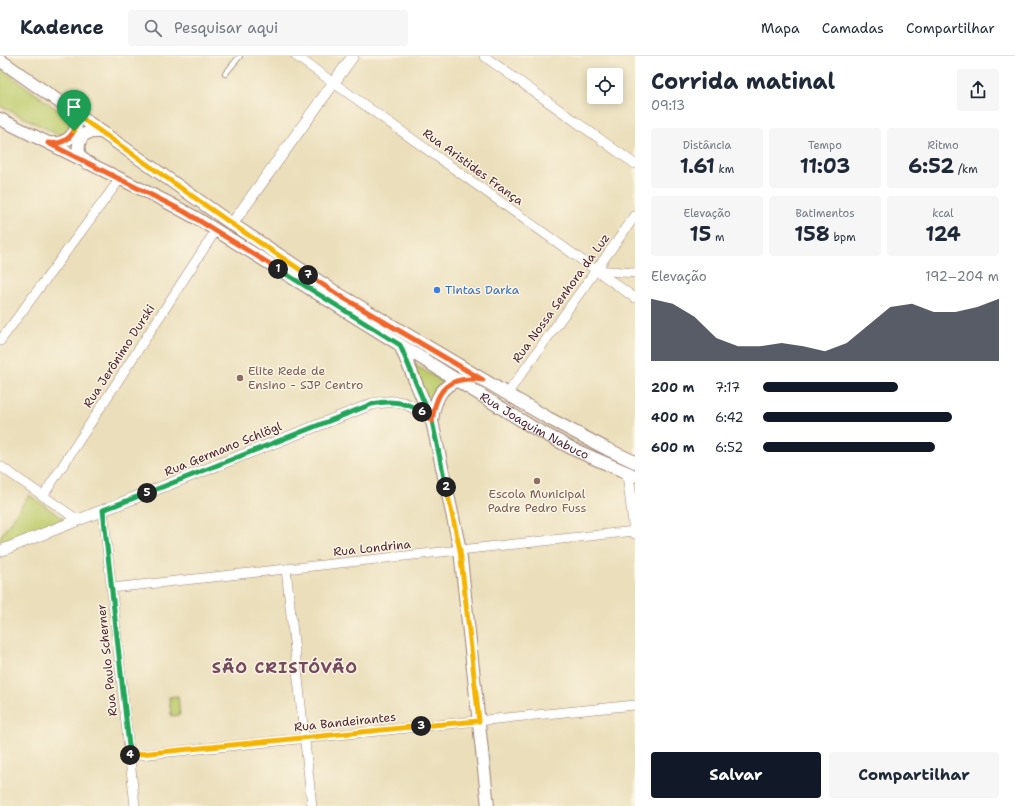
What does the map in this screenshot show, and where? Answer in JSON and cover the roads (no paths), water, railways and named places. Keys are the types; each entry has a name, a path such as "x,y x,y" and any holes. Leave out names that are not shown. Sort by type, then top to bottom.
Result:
{"main road":[{"name":"Rua Joaquim Nabuco","path":"0,60 232,224 337,294 507,394 587,439 631,460"},
{"path":"48,143 56,144 64,142 70,138 76,124 75,116 70,110"},
{"name":"Rua Joaquim Nabuco","path":"0,119 173,205 216,230 532,427 575,450 632,475"},
{"path":"87,163 80,155 80,140 84,134 102,132"},
{"path":"400,345 432,421 460,550 488,806"},
{"path":"432,421 434,408 439,395 443,390 457,381 470,378 483,380"},
{"path":"631,460 632,475"}],"street":[{"name":"Rua Aristides França","path":"296,56 635,298"},
{"path":"232,224 353,56"},
{"path":"484,56 635,164"},
{"path":"0,341 120,179"},
{"name":"Rua Nossa Senhora da Luz","path":"507,394 635,216"},
{"name":"Rua Jerônimo Durski","path":"43,496 216,230"},
{"path":"596,270 635,273"},
{"name":"Rua Germano Schlögl","path":"0,551 372,404 385,402 404,403 413,406 432,421"},
{"path":"0,466 78,520"},
{"path":"632,475 635,532"},
{"name":"Rua Paulo Scherner","path":"103,510 135,806"},
{"name":"Rua Londrina","path":"112,588 635,532"},
{"path":"286,569 312,806"},
{"name":"Rua Bandeirantes","path":"130,756 635,705"}],"lane":[{"path":"225,74 240,56"}],"place":[{"name":"Tintas Darka","path":"437,290"},
{"name":"Elite Rede de Ensino - SJP Centro","path":"240,378"},
{"name":"Escola Municipal Padre Pedro Fuss","path":"537,481"}],"district":[{"name":"SÃO CRISTÓVÃO","path":"285,667"}]}
